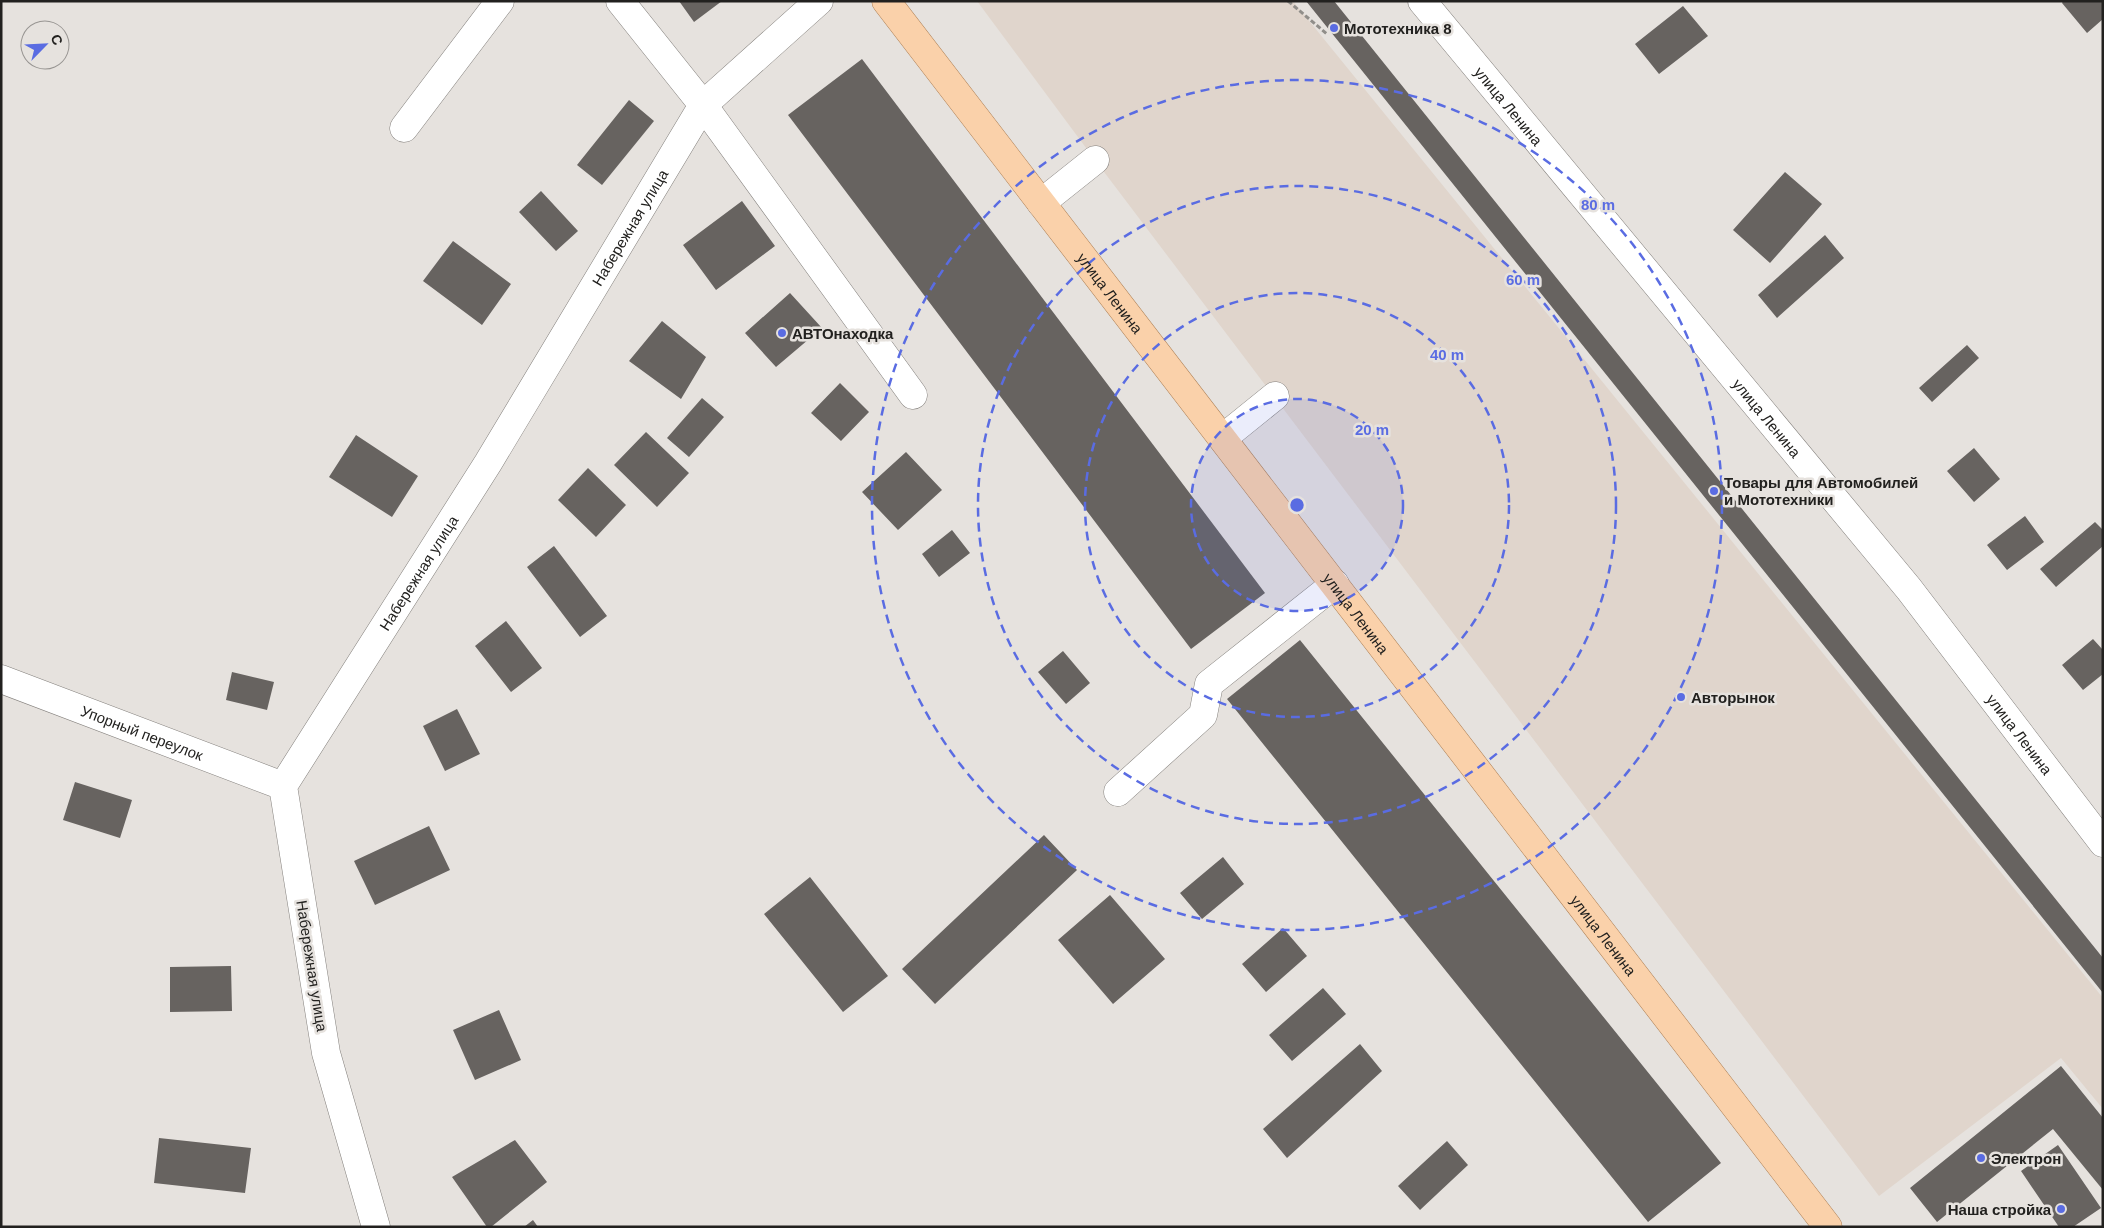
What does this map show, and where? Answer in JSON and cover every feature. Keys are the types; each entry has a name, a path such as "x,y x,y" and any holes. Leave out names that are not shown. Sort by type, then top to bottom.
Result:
{"main road":[{"name":"улица Ленина","path":"886,1 1828,1227"}],"street":[{"path":"404,128 500,1"},
{"path":"620,1 703,105 913,395"},
{"name":"Набережная улица","path":"376,1227 326,1053 283,786 488,463 703,105 819,1"},
{"name":"улица Ленина","path":"1422,1 1909,588 2103,843"},
{"path":"1041,203 1095,160"},
{"path":"1223,438 1275,396"},
{"path":"1118,792 1203,715 1209,684 1335,584"},
{"name":"Упорный переулок","path":"1,679 283,786"}],"path":[{"path":"1288,1 1327,34"}],"shaded area":[{"name":"Авторынок","path":"977,1 1293,1 2103,998 2103,1109 2061,1058 1879,1196 1095,160"}],"building":[{"path":"679,1 722,1 694,22"},
{"name":"Товары для Автомобилей и Мототехники","path":"1306,1 1334,1 2103,958 2103,993"},
{"path":"2063,1 2103,1 2103,19 2087,33 2062,3"},
{"path":"1683,6 1708,36 1659,74 1635,44"},
{"path":"862,59 1265,593 1191,649 788,115"},
{"path":"629,100 654,121 602,185 577,165"},
{"path":"1785,172 1822,204 1770,263 1733,230"},
{"path":"541,191 578,231 556,251 519,212"},
{"path":"742,201 775,246 716,290 683,245"},
{"path":"1825,235 1844,258 1777,318 1758,295"},
{"path":"453,241 511,284 482,325 423,281"},
{"path":"790,293 822,328 776,367 745,333"},
{"path":"662,321 706,357 681,399 629,361"},
{"path":"1967,345 1979,358 1932,402 1919,388"},
{"path":"840,383 869,412 841,441 811,413"},
{"path":"702,398 724,417 689,457 667,438"},
{"path":"646,432 689,473 657,507 614,465"},
{"path":"356,435 418,476 392,517 329,477"},
{"path":"1974,448 2000,479 1974,502 1947,471"},
{"path":"906,452 942,490 898,530 862,492"},
{"path":"588,468 626,505 596,537 558,500"},
{"path":"2025,516 2044,542 2007,570 1987,545"},
{"path":"2095,522 2103,530 2103,546 2056,587 2040,569"},
{"path":"952,530 970,553 939,577 922,554"},
{"path":"554,546 607,616 580,637 527,567"},
{"path":"506,621 542,668 511,692 475,646"},
{"path":"2093,639 2103,650 2103,674 2083,690 2062,665"},
{"path":"1300,640 1721,1163 1648,1222 1227,699"},
{"path":"1063,651 1090,683 1066,704 1038,672"},
{"path":"232,672 274,682 267,710 226,700"},
{"path":"457,709 480,754 445,771 423,726"},
{"path":"75,782 132,800 120,838 63,820"},
{"path":"429,826 450,870 375,905 354,861"},
{"path":"1044,835 1077,870 935,1004 902,969"},
{"path":"1223,857 1244,884 1202,919 1180,893"},
{"path":"810,877 888,976 843,1012 764,914"},
{"path":"1110,895 1165,959 1113,1004 1058,940"},
{"path":"1283,928 1307,956 1266,992 1242,964"},
{"path":"231,966 232,1011 170,1012 170,967"},
{"path":"1323,988 1346,1014 1292,1061 1269,1035"},
{"path":"499,1010 521,1060 475,1080 453,1030"},
{"path":"1360,1044 1382,1071 1287,1158 1263,1129"},
{"name":"Электрон","path":"2061,1066 2103,1118 2103,1190 2053,1129 1937,1222 1910,1188"},
{"path":"159,1138 251,1148 245,1193 154,1183"},
{"path":"515,1140 547,1182 491,1227 487,1227 452,1177"},
{"path":"1447,1141 1468,1165 1420,1210 1398,1186"},
{"path":"2058,1145 2101,1208 2073,1227 2059,1227 2021,1171"},
{"path":"533,1220 538,1227 524,1227"}],"place":[{"name":"Мототехника 8","path":"1334,28"},
{"name":"АВТОнаходка","path":"782,333"},
{"name":"Товары для Автомобилей и Мототехники","path":"1714,491"},
{"name":"Авторынок","path":"1681,697"},
{"name":"Электрон","path":"1981,1158"},
{"name":"Наша стройка","path":"2061,1209"}]}
